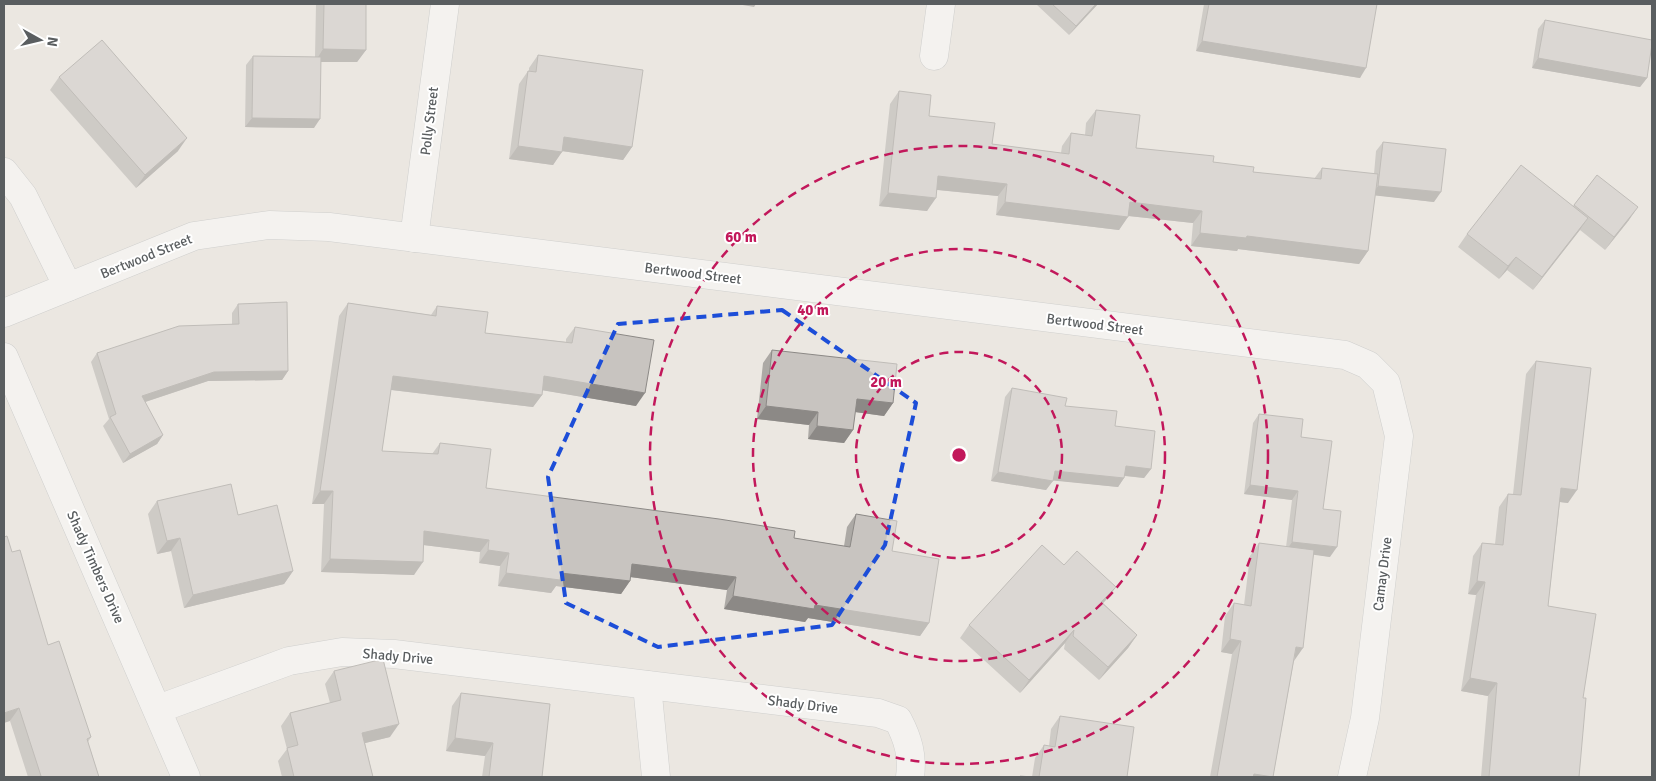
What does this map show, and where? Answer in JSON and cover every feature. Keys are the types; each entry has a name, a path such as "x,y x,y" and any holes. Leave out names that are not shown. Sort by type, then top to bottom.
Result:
{"street":[{"name":"Polly Street","path":"414,238 445,4"},
{"path":"934,56 941,4"},
{"path":"4,172 23,196 68,287"},
{"name":"Bertwood Street","path":"4,313 194,236 269,225 328,226 1345,355 1368,365 1386,383"},
{"name":"Shady Timbers Drive","path":"4,357 186,777"},
{"name":"Camay Drive","path":"1355,774 1365,718 1399,436 1386,383"},
{"name":"Shady Drive","path":"158,709 289,661 342,652 394,654 878,713 898,720 908,738 912,768 910,777"},
{"path":"647,685 656,777"}],"highlighted area":[{"path":"782,310 916,403 885,545 832,625 658,647 566,603 548,477 618,324"}],"building":[{"path":"324,4 366,4 366,50 323,49"},
{"path":"1052,4 1096,4 1076,26"},
{"path":"1209,4 1377,4 1366,68 1202,41"},
{"path":"1545,20 1652,40 1647,78 1538,58"},
{"path":"102,40 187,138 145,175 59,77"},
{"path":"538,55 643,70 632,147 564,137 562,152 518,146 528,71 536,72"},
{"path":"253,56 321,57 320,119 252,118"},
{"path":"899,91 931,95 929,116 995,123 992,144 1069,154 1071,133 1092,136 1096,110 1140,115 1136,148 1214,156 1213,162 1254,167 1253,172 1321,179 1322,168 1378,174 1368,251 1247,236 1246,238 1200,233 1202,211 1130,202 1128,217 1005,202 1007,184 938,176 936,198 888,193"},
{"path":"1383,142 1446,149 1441,192 1378,186"},
{"path":"1521,165 1588,218 1542,277 1516,257 1508,266 1467,234"},
{"path":"1597,175 1638,207 1614,237 1574,205"},
{"path":"287,302 288,371 214,372 142,396 163,435 130,454 110,417 116,414 97,353 179,326 239,324 238,304"},
{"path":"348,303 436,316 437,306 488,312 485,333 572,343 575,327 654,340 645,393 544,376 542,395 393,376 382,451 438,454 440,443 491,449 486,488 795,531 794,538 850,547 856,514 897,521 892,551 939,559 929,623 815,605 814,609 733,596 736,577 632,564 630,581 561,573 560,580 506,573 509,553 488,550 489,540 424,531 423,562 330,559 333,491 320,491"},
{"path":"772,350 897,364 893,403 857,399 853,430 817,426 818,412 766,406"},
{"path":"1536,361 1591,368 1577,490 1561,488 1548,606 1596,614 1583,698 1586,698 1579,777 1489,777 1497,683 1470,678 1485,582 1477,581 1482,543 1503,545 1508,494 1521,495"},
{"path":"1012,388 1067,398 1065,406 1117,411 1115,426 1155,431 1151,469 1126,466 1124,478 1055,471 1053,481 998,472"},
{"path":"1259,414 1303,419 1301,437 1332,441 1323,509 1341,511 1337,547 1292,542 1298,491 1250,485"},
{"path":"231,484 238,515 277,505 293,571 193,595 180,538 167,541 157,501"},
{"path":"7,536 12,552 20,550 48,645 59,641 91,737 87,739 99,777 37,777 41,776 19,708 4,713 4,537"},
{"path":"1259,543 1314,550 1303,648 1296,647 1273,777 1254,774 1253,777 1217,777 1241,641 1230,639 1234,603 1251,606"},
{"path":"1042,545 1064,565 1077,551 1116,587 1101,602 1137,635 1108,667 1073,636 1074,630 1029,680 969,625"},
{"path":"383,659 399,724 362,733 373,777 294,777 287,748 298,745 290,713 341,700 334,671"},
{"path":"461,693 550,704 542,777 489,777 493,743 455,738"},
{"path":"1060,716 1134,727 1127,777 1039,777 1044,745 1055,747"}]}
